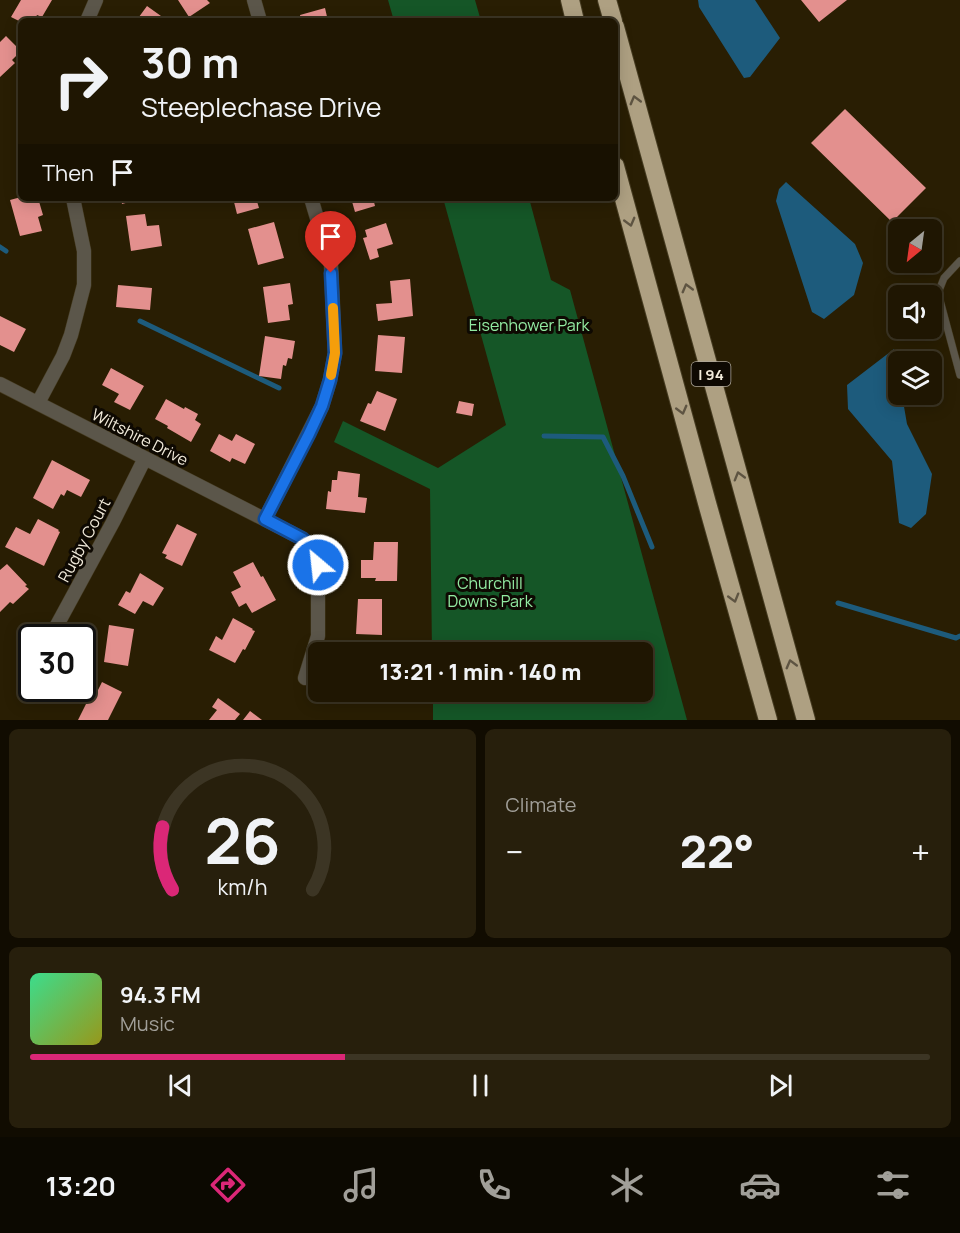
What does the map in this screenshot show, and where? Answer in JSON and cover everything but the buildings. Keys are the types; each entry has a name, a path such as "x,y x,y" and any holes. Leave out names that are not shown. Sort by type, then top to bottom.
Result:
{"highway":[{"path":"570,0 575,18"},
{"path":"607,0 612,18"},
{"name":"I 94","path":"618,38 806,720"},
{"name":"I 94","path":"618,177 768,720"}],"street":[{"path":"88,18 96,0"},
{"path":"254,0 259,18"},
{"path":"38,403 63,356 84,285 84,250 74,201"},
{"path":"265,519 322,406 335,353 331,265 312,201"},
{"name":"Wiltshire Drive","path":"0,384 303,539 315,550 318,565 318,636 305,678"},
{"name":"Rugby Court","path":"58,624 145,458"}],"lane":[{"path":"960,261 944,278 938,293 960,375"}],"green space":[{"path":"388,0 475,0 480,18 393,18"},
{"name":"Eisenhower Park","path":"444,201 530,201 551,280 570,290 687,720 433,720 433,702 653,702 653,642 432,642 430,489 334,442 343,421 438,468 506,425"}],"water":[{"path":"698,0 755,0 780,38 750,77 744,78 699,7"},
{"path":"786,182 855,244 863,263 854,295 824,319 812,312 776,201 779,189"},
{"path":"888,354 888,405 904,405 907,424 932,474 926,514 911,528 899,523 892,461 848,409 847,385"}],"waterway":[{"path":"0,247 6,251"},
{"path":"140,321 279,388"},
{"path":"544,436 603,437 623,476 652,547"},
{"path":"838,603 956,638 960,636"}],"slow traffic":[{"path":"331,375 335,353 333,308"}],"route":[{"path":"318,565 315,550 303,539 265,519 309,434 322,406 330,380 335,353 331,273"}],"park label":[{"name":"Churchill Downs Park","path":"490,592"}]}
